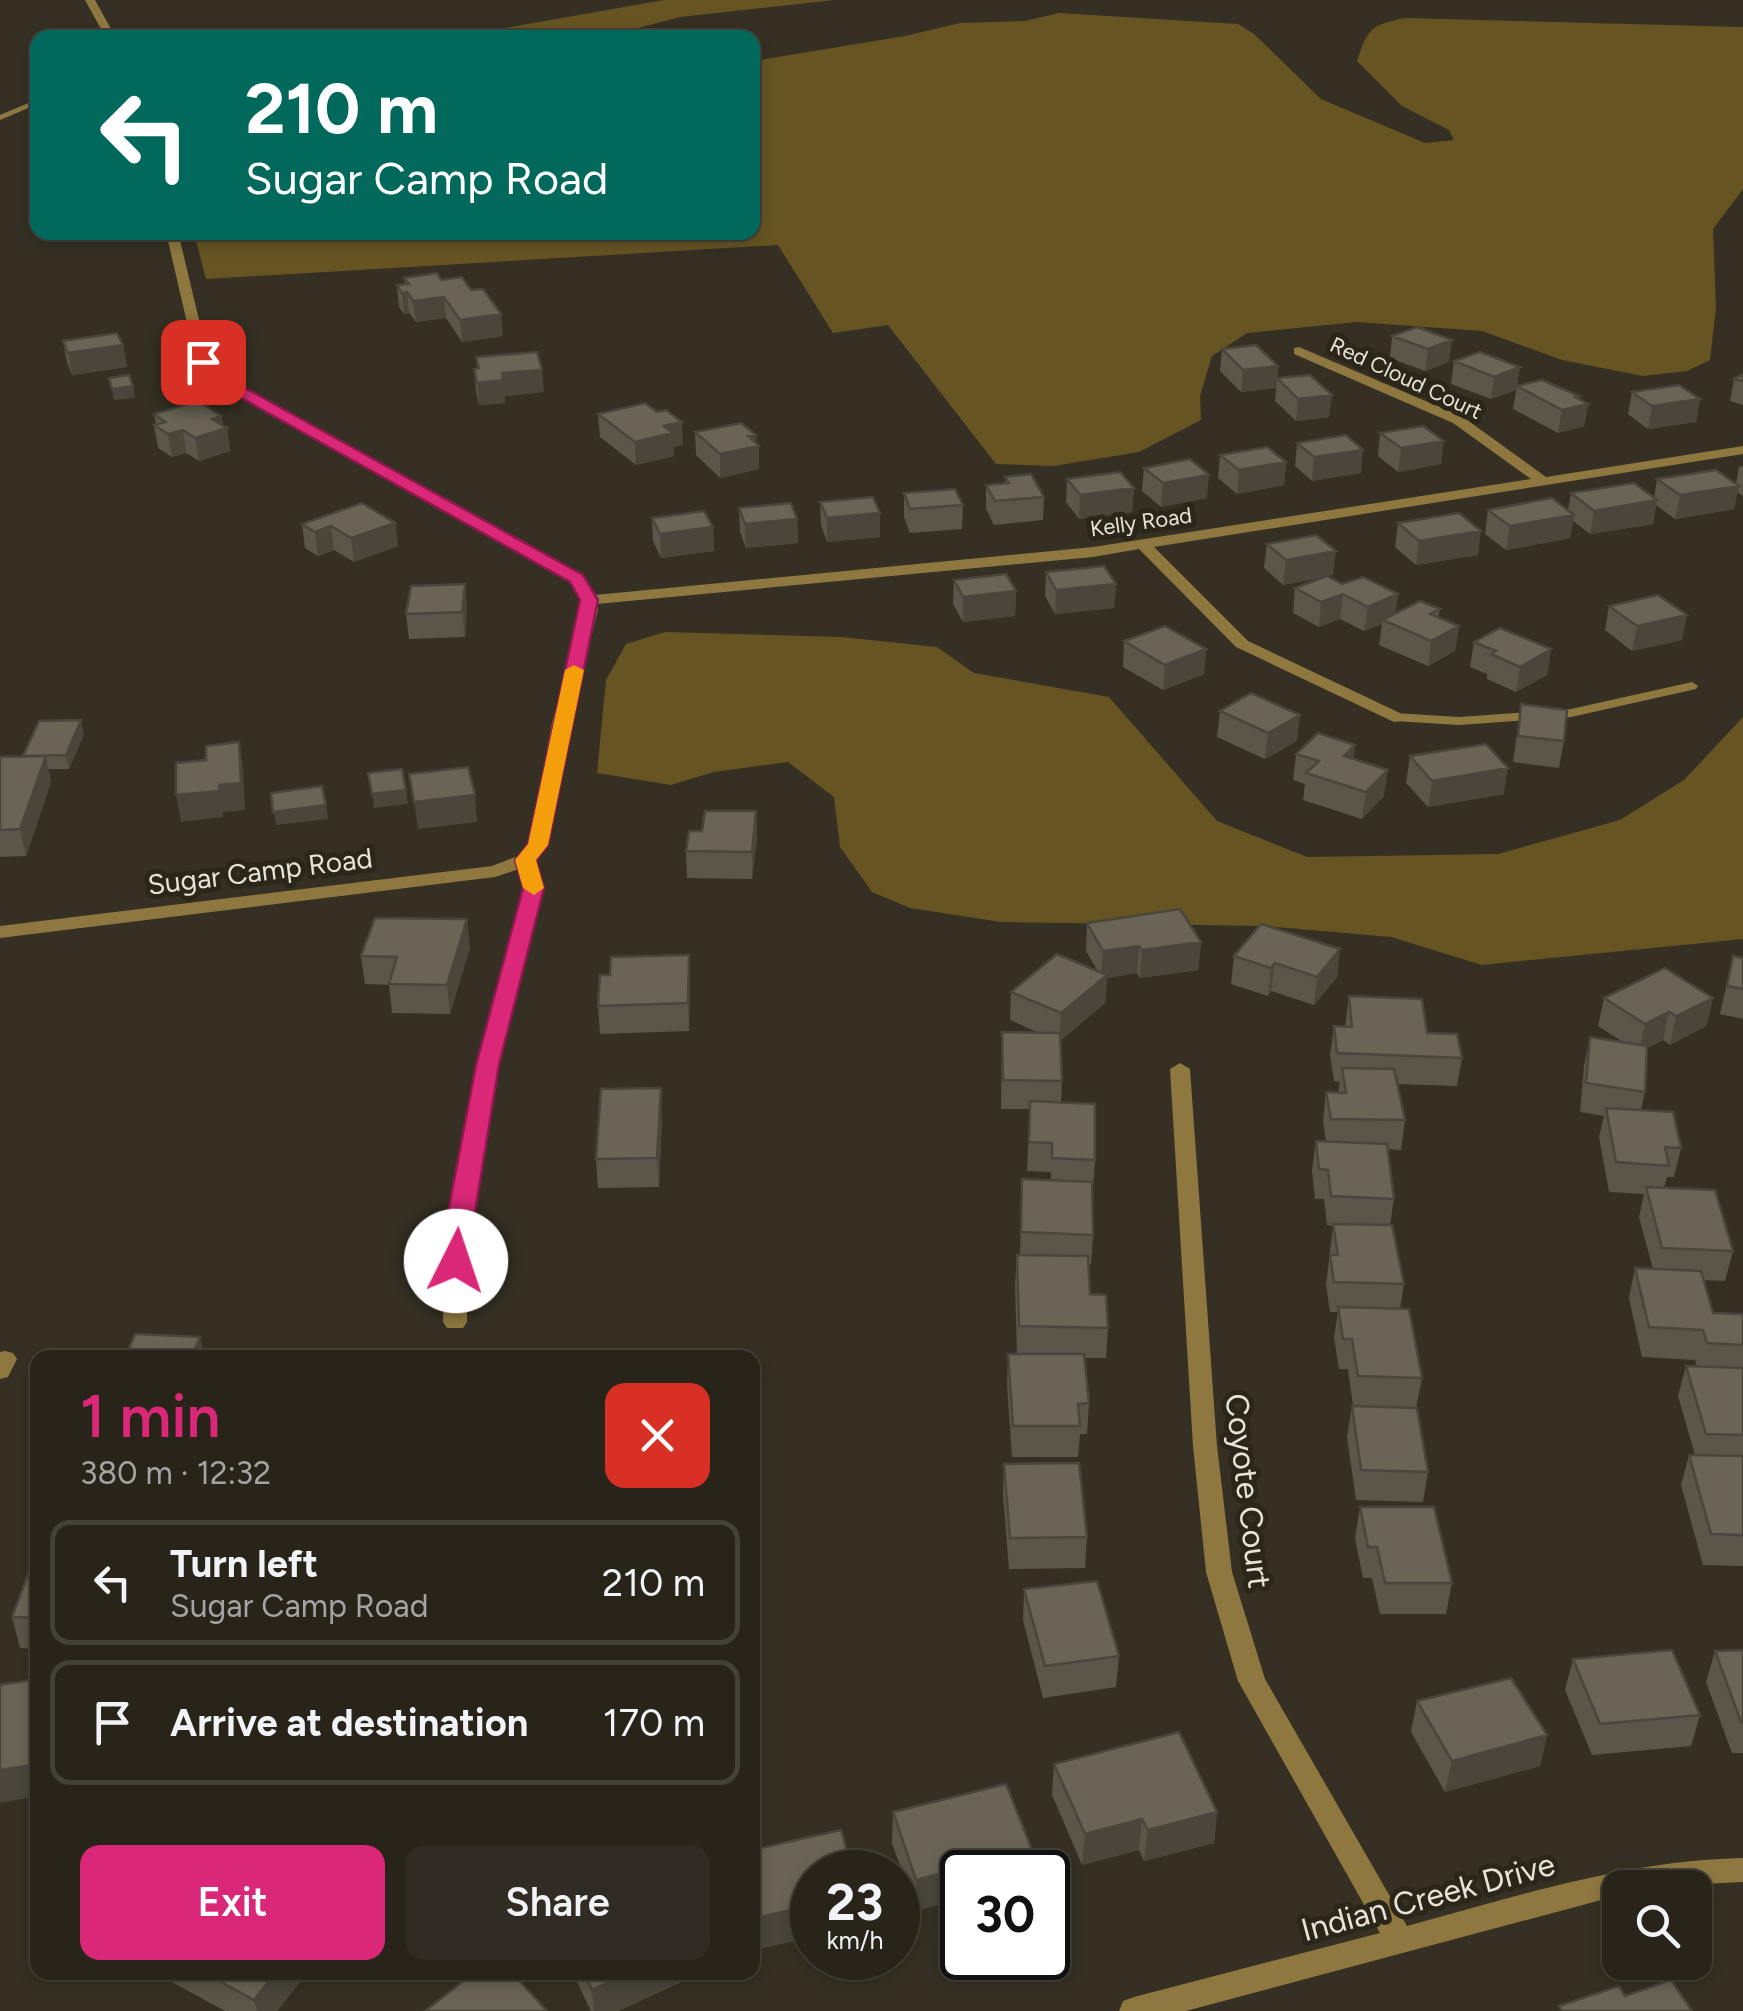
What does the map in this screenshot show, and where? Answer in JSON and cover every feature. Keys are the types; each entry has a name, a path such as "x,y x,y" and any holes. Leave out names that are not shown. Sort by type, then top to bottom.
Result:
{"street":[{"path":"90,0 107,30"},
{"path":"174,240 196,344 207,366 233,387 577,579 589,600 538,845 525,860 534,888 488,1065 460,1210 455,1322"},
{"name":"Red Cloud Court","path":"1300,350 1458,420 1542,480"},
{"name":"Kelly Road","path":"589,600 1143,545 1743,450"},
{"path":"1143,545 1242,644 1394,717"},
{"name":"Sugar Camp Road","path":"0,932 494,871 525,860"},
{"name":"Coyote Court","path":"1180,1068 1205,1446 1220,1572 1252,1681 1400,1941"},
{"name":"Indian Creek Drive","path":"1134,2011 1195,2004 1400,1941 1617,1883 1692,1871 1743,1870"}],"lane":[{"path":"0,118 30,105"},
{"path":"1394,717 1459,722 1572,713 1692,686"}],"shaded area":[{"path":"664,0 835,0 680,17 631,30 495,30"},
{"path":"1059,13 1238,24 1254,34 1321,99 1425,143 1454,140 1449,130 1402,106 1357,61 1368,35 1385,23 1405,18 1743,27 1743,189 1713,229 1716,308 1710,360 1687,371 1643,376 1562,360 1482,331 1356,322 1247,333 1212,356 1200,396 1201,420 1139,452 1054,466 996,464 888,325 833,333 778,245 206,279 196,240 760,240 760,60 960,23 1025,21"},
{"path":"665,632 841,637 937,647 974,673 1109,697 1217,821 1307,857 1498,854 1620,820 1684,780 1743,717 1743,939 1482,965 1391,937 1264,926 1001,922 910,908 872,892 840,847 834,797 788,762 714,772 671,785 597,773 606,680 626,644"}],"building":[{"path":"437,273 441,280 462,277 471,290 483,289 501,314 460,320 444,297 413,301 397,285 409,284 404,278"},
{"path":"1417,327 1452,340 1428,349 1392,336"},
{"path":"117,333 123,345 68,353 63,341"},
{"path":"1256,345 1278,366 1243,370 1222,349"},
{"path":"537,352 542,370 502,373 503,380 477,383 476,357"},
{"path":"1480,352 1520,367 1494,377 1454,361"},
{"path":"129,375 133,386 112,389 109,378"},
{"path":"1310,375 1332,395 1298,399 1277,378"},
{"path":"1542,380 1588,404 1562,410 1517,386"},
{"path":"1679,385 1700,399 1652,406 1632,392"},
{"path":"198,401 221,416 212,419 227,428 195,438 183,430 168,434 154,425 165,422 154,414"},
{"path":"645,403 657,412 666,410 682,422 664,426 673,433 635,442 598,414"},
{"path":"741,423 756,435 748,436 759,446 720,454 695,432"},
{"path":"1423,426 1444,441 1401,448 1380,433"},
{"path":"1346,435 1363,450 1314,457 1297,443"},
{"path":"1267,447 1286,462 1239,470 1220,455"},
{"path":"1190,459 1209,475 1163,483 1144,468"},
{"path":"1716,470 1739,486 1680,495 1657,479"},
{"path":"1120,472 1134,488 1080,495 1067,479"},
{"path":"1031,474 1044,497 995,501 986,485 1009,483 1005,477"},
{"path":"1634,483 1657,500 1594,511 1571,493"},
{"path":"955,489 963,505 910,509 904,493"},
{"path":"873,497 880,513 827,518 820,502"},
{"path":"1552,498 1574,515 1510,526 1488,510"},
{"path":"362,503 395,523 351,538 331,526 315,532 302,524"},
{"path":"791,503 797,519 745,524 739,508"},
{"path":"704,511 713,527 660,534 652,518"},
{"path":"1459,513 1481,531 1419,541 1398,523"},
{"path":"1316,535 1336,551 1286,560 1267,544"},
{"path":"1104,566 1116,584 1056,590 1046,572"},
{"path":"1006,574 1016,591 963,597 954,580"},
{"path":"1327,576 1342,584 1363,577 1398,594 1368,607 1343,594 1321,602 1295,588"},
{"path":"465,584 462,612 406,614 411,586"},
{"path":"1658,595 1687,615 1637,626 1609,606"},
{"path":"1420,601 1440,609 1430,614 1459,626 1431,641 1383,620"},
{"path":"1165,626 1206,649 1165,665 1124,641"},
{"path":"1500,628 1551,649 1520,667 1474,642"},
{"path":"1251,693 1300,715 1268,733 1220,711"},
{"path":"1521,704 1567,710 1564,741 1518,736"},
{"path":"81,720 66,755 23,756 39,721"},
{"path":"1318,733 1355,745 1344,756 1388,770 1366,792 1306,773 1319,761 1296,754"},
{"path":"239,742 241,783 219,785 219,791 176,795 176,763 206,760 206,746"},
{"path":"1486,744 1508,768 1432,781 1410,756"},
{"path":"46,756 20,829 0,830 0,757"},
{"path":"468,767 475,795 414,802 409,774"},
{"path":"402,769 406,790 372,794 368,773"},
{"path":"322,786 326,805 273,812 271,793"},
{"path":"705,811 756,811 752,852 686,851 689,831 702,831"},
{"path":"1180,909 1201,942 1103,951 1087,923"},
{"path":"375,918 467,919 447,985 389,984 397,957 361,956"},
{"path":"1261,924 1340,949 1317,977 1275,963 1271,968 1234,956"},
{"path":"1057,954 1107,975 1061,1013 1011,992"},
{"path":"689,955 688,1003 598,1006 600,975 610,975 611,957"},
{"path":"1733,956 1743,958 1743,989 1727,986"},
{"path":"1665,968 1713,998 1676,1016 1669,1012 1645,1024 1604,998"},
{"path":"1349,996 1422,999 1427,1033 1457,1034 1462,1058 1337,1053 1334,1026 1352,1027"},
{"path":"1002,1032 1060,1033 1062,1081 1003,1080"},
{"path":"1590,1037 1647,1046 1645,1092 1586,1083"},
{"path":"1342,1068 1394,1069 1405,1120 1331,1119 1326,1092 1346,1093"},
{"path":"661,1088 657,1158 596,1159 601,1089"},
{"path":"1030,1101 1095,1104 1095,1160 1052,1158 1052,1143 1029,1142"},
{"path":"1606,1108 1673,1112 1681,1148 1665,1147 1669,1166 1616,1162"},
{"path":"1316,1141 1387,1144 1394,1199 1331,1196 1328,1170 1319,1169"},
{"path":"1022,1179 1092,1182 1093,1235 1021,1232"},
{"path":"1646,1187 1715,1190 1733,1251 1662,1248"},
{"path":"1333,1224 1392,1225 1404,1284 1334,1282 1330,1255 1338,1255"},
{"path":"1017,1255 1088,1256 1090,1294 1106,1295 1108,1328 1019,1326"},
{"path":"1635,1268 1701,1271 1713,1313 1743,1314 1743,1345 1707,1343 1703,1330 1649,1327"},
{"path":"1338,1307 1409,1309 1422,1378 1358,1376 1352,1339 1343,1339"},
{"path":"135,1334 200,1337 195,1350 128,1350"},
{"path":"1008,1354 1084,1354 1089,1403 1078,1404 1080,1426 1013,1426"},
{"path":"1686,1366 1743,1368 1743,1435 1706,1434"},
{"path":"1352,1406 1417,1408 1428,1472 1361,1470"},
{"path":"1689,1455 1743,1456 1743,1535 1711,1534"},
{"path":"1079,1463 1087,1537 1010,1538 1004,1464"},
{"path":"1360,1507 1434,1507 1452,1583 1385,1583 1377,1547 1368,1547"},
{"path":"30,1569 30,1618 12,1617"},
{"path":"1097,1581 1119,1656 1045,1666 1024,1589"},
{"path":"1672,1650 1700,1715 1600,1724 1573,1659"},
{"path":"1743,1650 1743,1722 1741,1722 1715,1651"},
{"path":"1511,1678 1547,1735 1452,1761 1417,1701"},
{"path":"30,1680 30,1765 0,1770 0,1685"},
{"path":"1179,1732 1217,1812 1148,1830 1142,1819 1085,1834 1054,1764"},
{"path":"1006,1784 1032,1850 940,1850 940,1874 920,1879 920,1850 906,1850 893,1812"},
{"path":"841,1830 847,1850 790,1850 790,1910 760,1917 760,1848"},
{"path":"218,1980 270,1980 254,2000"},
{"path":"465,1980 518,1980 547,2011 425,2011"},
{"path":"588,1980 614,1980 592,1990"},
{"path":"1671,1980 1692,2011 1562,2011 1559,2006 1619,1986 1625,1996"}],"slow traffic":[{"path":"534,888 525,860 538,845 574,670"}],"route":[{"path":"203,362 233,387 577,579 589,600 590,610 561,723 538,845 525,860 534,888 488,1065 457,1228 456,1261"}]}
